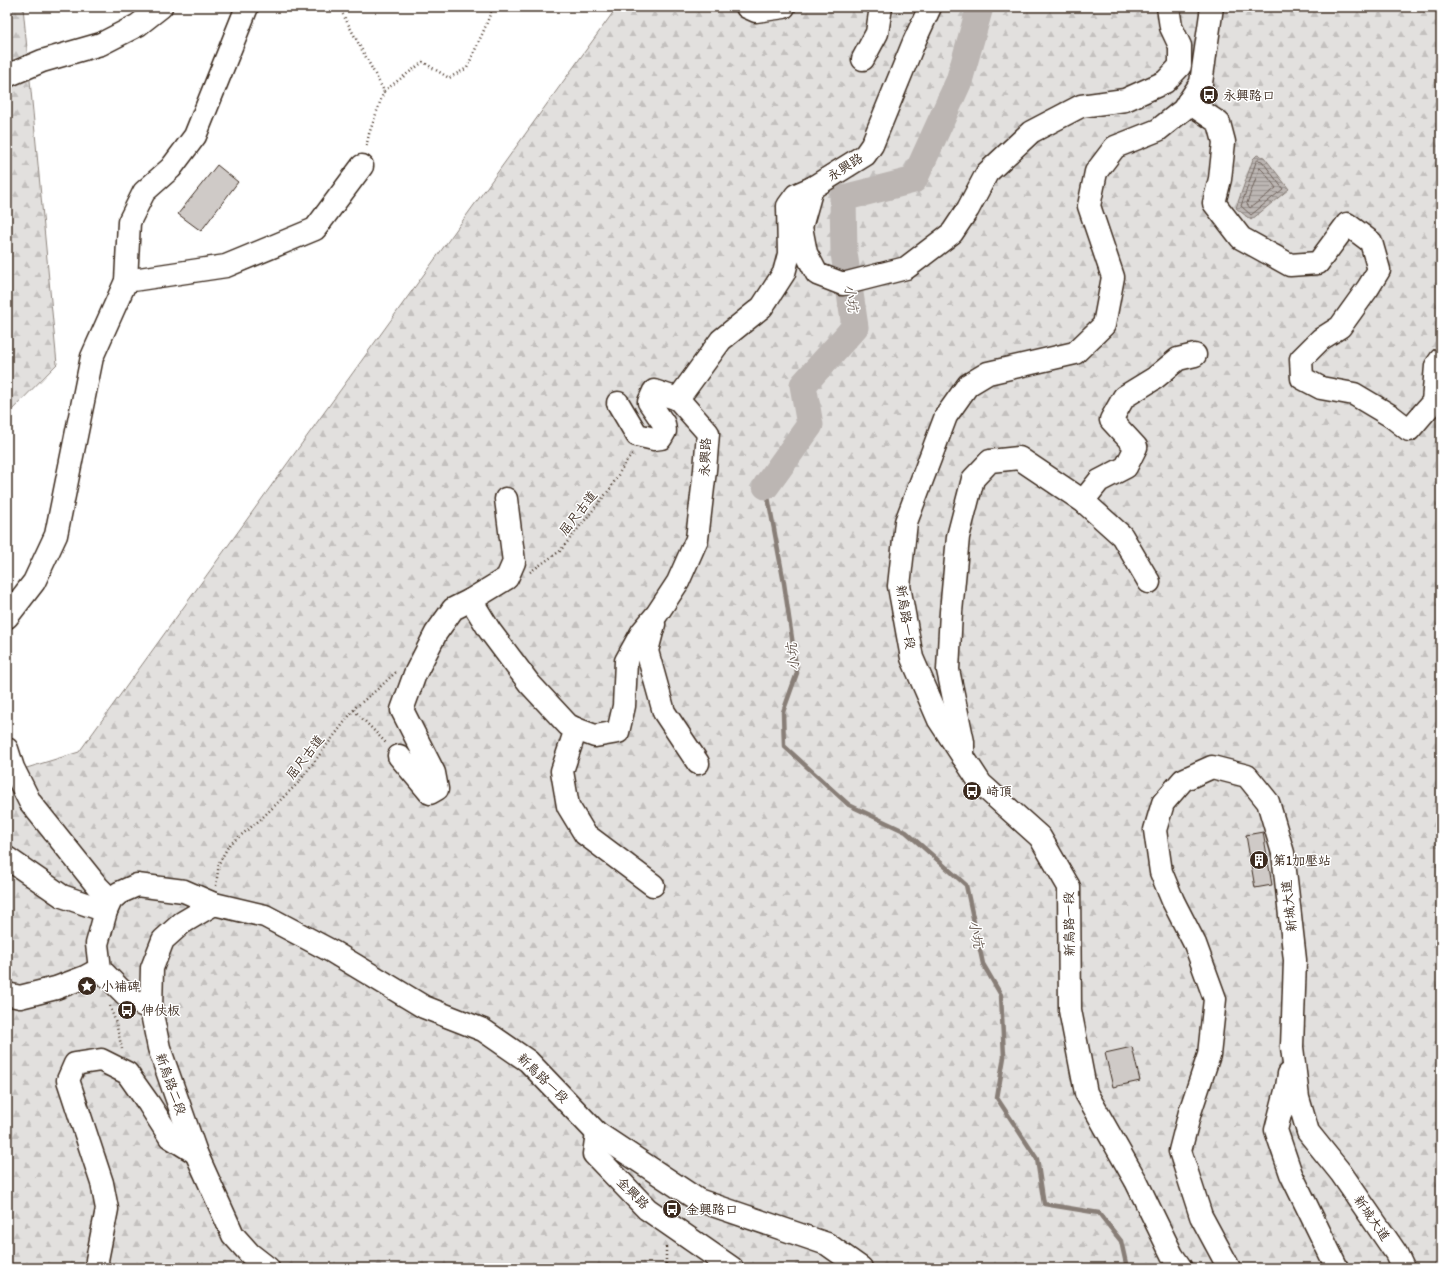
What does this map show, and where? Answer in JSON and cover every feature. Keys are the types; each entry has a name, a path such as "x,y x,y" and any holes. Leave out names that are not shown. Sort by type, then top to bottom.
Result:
{"street":[{"path":"7,76 42,61 101,44 138,25 161,7"},
{"path":"7,617 34,582 56,535 92,357 126,281 129,222 144,192 171,168 195,136 247,7"},
{"path":"747,7 756,11 784,7"},
{"path":"863,59 877,32 881,7"},
{"path":"914,42 910,24 917,7"},
{"name":"永興路","path":"472,600 490,631 529,683 568,725 576,730 595,736 618,732 624,706 626,661 642,632 657,614 678,582 697,539 708,433 678,398 721,340 762,307 784,272 789,254 788,206 796,195 812,188 865,155 872,145 930,7"},
{"path":"812,188 801,227 806,253 817,274 843,284 906,268 952,233 968,208 987,173 1031,132 1081,106 1125,100 1165,82 1180,66 1180,46 1171,27 1168,7"},
{"name":"新烏路一段","path":"1181,1268 1172,1255 1136,1181 1086,1093 1070,1010 1069,887 1040,837 981,784 939,720 912,658 899,586 906,522 946,416 968,385 988,373 1075,353 1104,324 1113,277 1089,206 1096,172 1115,148 1158,130 1183,110 1201,83 1212,7"},
{"path":"1188,102 1219,123 1224,142 1220,179 1214,203 1241,238 1290,265 1318,262 1347,224 1371,242 1379,270 1340,327 1321,339 1302,359 1302,378 1321,388 1354,394 1391,416 1409,430 1433,402 1436,366 1441,359"},
{"path":"126,281 226,266 315,229 362,166"},
{"path":"1083,501 1099,481 1126,467 1136,447 1111,420 1124,397 1154,378 1178,360 1194,356"},
{"path":"618,403 637,435 654,439 661,438 665,431 664,424 649,402 654,391 678,398"},
{"path":"964,757 963,742 948,670 951,612 958,537 973,479 990,461 1019,458 1083,501 1122,536 1149,582"},
{"path":"399,756 430,793 437,789 434,773 402,710 415,674 436,633 452,609 472,600 507,578 514,562 506,499"},
{"path":"657,614 647,651 664,712 698,763"},
{"path":"576,730 562,771 568,806 584,834 653,885"},
{"path":"7,749 13,768 30,802 98,887 109,906 97,944 100,969 130,999 151,1009"},
{"name":"新城大道","path":"1229,1268 1201,1216 1180,1151 1190,1112 1209,1055 1214,999 1196,944 1173,901 1161,872 1156,830 1163,803 1183,780 1212,767 1247,776 1268,802 1283,853 1295,960 1292,1047 1298,1098 1308,1132 1341,1173 1396,1253 1403,1268"},
{"path":"7,858 62,896 109,906"},
{"name":"新烏路一段","path":"109,906 119,893 137,885 184,891 214,904 265,916 332,952 424,1007 483,1030 528,1061 597,1133 698,1200 827,1244 861,1268"},
{"name":"新烏路二段","path":"214,904 182,923 163,940 152,968 151,1009 159,1048 196,1153 233,1235 250,1254 268,1268"},
{"path":"7,994 20,997 34,994 56,988 85,977 100,969"},
{"path":"1292,1047 1287,1087 1276,1130 1291,1174 1337,1268"},
{"path":"98,1268 98,1260 107,1209 100,1177 68,1080 75,1064 101,1060 126,1073 149,1104 170,1137 196,1153"},
{"name":"金興路","path":"597,1133 594,1154 647,1208 732,1268"}],"path":[{"path":"339,7 384,91"},
{"path":"362,166 369,134 384,91 423,62 449,78 467,68 493,7"},
{"name":"屈尺古道","path":"507,578 532,571 560,551 610,489 625,463 647,437"},
{"name":"屈尺古道","path":"214,904 219,863 229,845 261,819 298,783 354,710 396,671"},
{"path":"354,710 399,756"},
{"path":"108,1002 116,1023 126,1073"}],"green space":[{"path":"7,7 23,7 57,364 7,415"},
{"path":"617,7 1441,7 1441,1268 7,1268 7,774 79,752"}],"water":[{"path":"1257,155 1264,157 1289,189 1251,220 1236,208 1253,159"}],"building":[{"path":"217,165 238,182 201,231 178,214"},
{"name":"第1加壓站","path":"1263,832 1272,885 1255,888 1246,835"},
{"path":"1132,1047 1140,1081 1113,1087 1105,1053"}],"waterway":[{"name":"小坑","path":"766,486 810,425 803,385 855,327 844,253 843,198 914,180 959,81 980,7"},
{"name":"小坑","path":"766,486 784,583 797,673 783,712 784,746 849,805 906,832 966,885 983,964 1001,995 1004,1057 997,1098 1037,1159 1044,1204 1099,1213 1121,1241 1127,1268"}],"place":[{"name":"永興路口","path":"1209,95"},
{"name":"崎頂","path":"972,791"},
{"name":"第1加壓站","path":"1259,860"},
{"name":"小補碑","path":"87,986"},
{"name":"伸仗板","path":"127,1010"},
{"name":"金興路口","path":"672,1209"}]}
